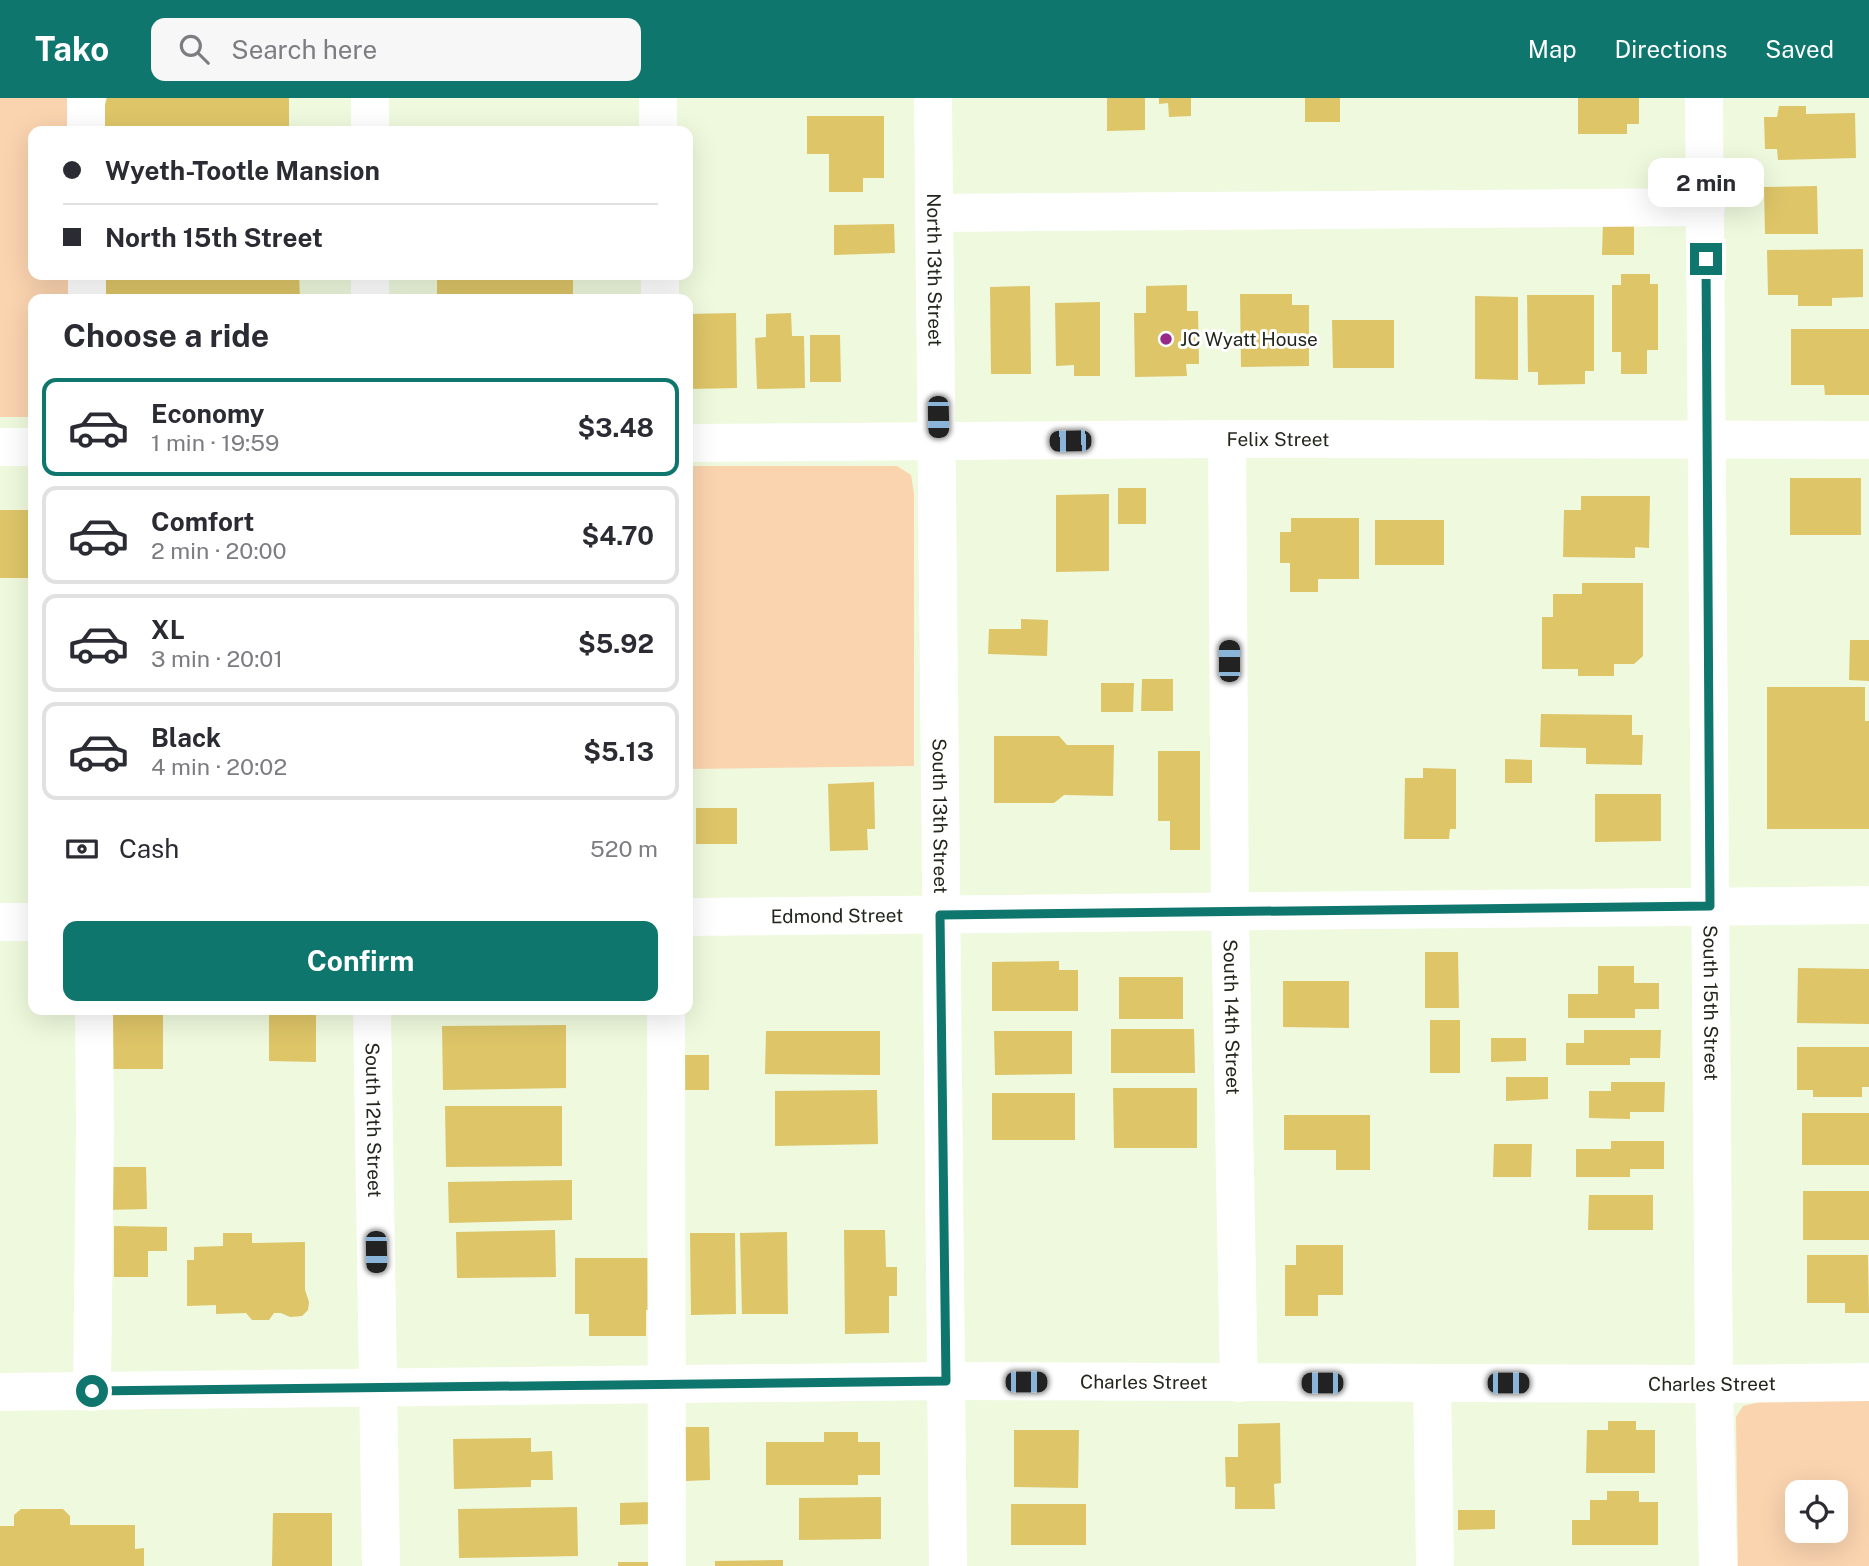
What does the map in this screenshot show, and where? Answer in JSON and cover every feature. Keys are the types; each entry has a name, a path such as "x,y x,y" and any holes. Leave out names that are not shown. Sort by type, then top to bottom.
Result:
{"street":[{"path":"86,98 86,126"},
{"path":"370,98 370,126"},
{"path":"658,98 659,126"},
{"name":"North 13th Street","path":"933,98 938,442"},
{"name":"South 15th Street","path":"1704,98 1717,1566"},
{"path":"935,213 1706,207"},
{"name":"Felix Street","path":"693,443 1227,439 1869,440"},
{"name":"South 14th Street","path":"1227,439 1230,911 1239,1383"},
{"name":"South 13th Street","path":"938,442 940,915 948,1566"},
{"path":"0,447 28,447"},
{"name":"Edmond Street","path":"693,917 1869,905"},
{"path":"0,922 28,922"},
{"path":"92,1391 94,1015"},
{"name":"South 12th Street","path":"372,1015 381,1566"},
{"path":"666,1015 667,1566"},
{"name":"Charles Street","path":"0,1392 946,1381 1714,1384 1869,1382"},
{"path":"1432,1383 1435,1566"}],"shaded area":[{"path":"0,98 75,98 75,126 28,126 28,280 75,280 75,294 28,294 28,417 0,417"},
{"path":"693,466 897,466 911,475 914,494 914,766 693,769"},
{"path":"1869,1400 1869,1566 1738,1566 1736,1417 1743,1406 1764,1401"}],"building":[{"path":"107,98 289,98 289,126 104,126"},
{"path":"1107,98 1145,98 1145,130 1107,131"},
{"path":"1159,98 1191,98 1191,116 1169,117 1168,103 1159,104"},
{"path":"1305,98 1340,98 1340,122 1305,122"},
{"path":"1578,98 1639,98 1639,124 1627,124 1627,134 1578,134"},
{"path":"1779,106 1806,106 1806,114 1855,113 1856,158 1778,160 1777,149 1765,149 1764,117 1777,117"},
{"path":"807,116 884,116 884,178 863,178 863,192 829,192 829,154 807,154"},
{"path":"1817,186 1818,234 1765,234 1764,187"},
{"path":"1603,222 1634,222 1634,255 1602,255"},
{"path":"894,224 895,253 834,255 834,225"},
{"path":"1863,249 1863,297 1832,298 1832,306 1798,306 1798,295 1768,295 1767,250"},
{"path":"1621,274 1650,274 1650,284 1658,284 1658,350 1647,350 1647,374 1621,374 1621,352 1612,352 1612,285 1621,285"},
{"path":"105,280 299,280 300,294 105,294"},
{"path":"437,280 573,280 573,294 437,294"},
{"name":"JC Wyatt House","path":"1187,285 1187,311 1198,311 1199,364 1186,364 1187,376 1135,377 1134,313 1146,313 1146,286"},
{"path":"1030,286 1031,374 991,374 990,287"},
{"path":"1240,294 1292,294 1292,305 1309,305 1309,366 1241,367"},
{"path":"1527,295 1594,295 1594,371 1585,371 1585,384 1538,385 1538,372 1528,372"},
{"path":"1475,296 1518,297 1518,380 1475,379"},
{"path":"1100,302 1100,376 1074,376 1074,365 1056,366 1055,303"},
{"path":"736,313 737,388 693,389 693,314"},
{"path":"791,313 792,336 804,336 805,388 757,389 755,338 766,337 766,314"},
{"path":"1332,320 1394,320 1394,368 1333,368"},
{"path":"1791,329 1869,329 1869,395 1825,395 1824,385 1791,385"},
{"path":"810,335 840,335 841,382 810,382"},
{"path":"1790,478 1861,478 1861,535 1790,535"},
{"path":"1118,488 1146,488 1146,524 1118,524"},
{"path":"1109,494 1109,571 1056,572 1056,495"},
{"path":"1581,496 1650,496 1649,548 1635,547 1635,558 1563,557 1564,510 1581,510"},
{"path":"0,510 28,510 28,578 0,578"},
{"path":"1291,518 1359,518 1359,579 1318,579 1318,592 1290,592 1290,563 1280,563 1280,532 1291,532"},
{"path":"1375,520 1444,520 1444,565 1375,565"},
{"path":"1582,583 1643,583 1643,656 1634,664 1614,664 1614,676 1578,676 1578,669 1542,669 1542,617 1553,617 1553,594 1582,594"},
{"path":"1021,619 1048,620 1047,656 988,654 989,629 1021,629"},
{"path":"1850,640 1869,640 1869,681 1849,680"},
{"path":"1142,679 1173,679 1173,711 1141,711"},
{"path":"1101,683 1134,683 1133,712 1101,712"},
{"path":"1767,687 1865,687 1865,721 1869,721 1869,829 1767,829"},
{"path":"1541,714 1632,715 1632,735 1643,735 1642,765 1586,764 1586,748 1540,747"},
{"path":"994,736 1059,736 1067,745 1114,745 1113,796 1064,795 1054,803 994,803"},
{"path":"1158,751 1200,751 1200,850 1170,850 1170,821 1158,821"},
{"path":"1505,759 1532,760 1532,783 1505,783"},
{"path":"1423,768 1456,769 1456,829 1450,829 1449,839 1404,839 1405,778 1423,778"},
{"path":"874,782 875,829 867,829 868,850 830,851 828,784"},
{"path":"1595,794 1661,794 1661,841 1595,842"},
{"path":"696,808 737,808 737,844 696,844"},
{"path":"1425,952 1458,952 1459,1008 1425,1008"},
{"path":"1059,961 1059,970 1078,970 1078,1011 992,1011 992,962"},
{"path":"1598,966 1634,966 1634,983 1659,983 1659,1009 1635,1009 1635,1018 1568,1018 1568,994 1598,994"},
{"path":"1798,968 1869,969 1869,1024 1797,1023"},
{"path":"1119,977 1183,977 1183,1019 1119,1019"},
{"path":"1283,981 1349,981 1349,1028 1283,1027"},
{"path":"112,1015 163,1015 163,1069 112,1069"},
{"path":"269,1015 316,1015 316,1062 269,1061"},
{"path":"1430,1020 1460,1020 1460,1073 1430,1073"},
{"path":"566,1025 566,1088 443,1090 442,1026"},
{"path":"1111,1029 1194,1029 1195,1073 1111,1073"},
{"path":"1584,1030 1661,1030 1660,1058 1630,1058 1630,1065 1566,1065 1566,1043 1584,1043"},
{"path":"766,1031 880,1031 880,1075 765,1074"},
{"path":"994,1031 1072,1031 1072,1074 995,1075"},
{"path":"1491,1038 1526,1038 1526,1061 1491,1062"},
{"path":"1797,1047 1869,1047 1869,1087 1862,1087 1862,1097 1813,1097 1813,1090 1797,1090"},
{"path":"681,1055 709,1055 709,1090 681,1090"},
{"path":"1506,1077 1548,1077 1548,1099 1506,1101"},
{"path":"1611,1082 1665,1082 1664,1112 1630,1112 1630,1119 1589,1118 1589,1091 1611,1091"},
{"path":"1113,1088 1197,1088 1197,1148 1114,1148"},
{"path":"877,1090 878,1144 775,1146 775,1091"},
{"path":"992,1093 1075,1093 1075,1140 992,1140"},
{"path":"445,1106 562,1106 562,1166 446,1167"},
{"path":"1802,1113 1869,1113 1869,1165 1802,1165"},
{"path":"1284,1115 1370,1115 1370,1170 1336,1170 1336,1150 1284,1150"},
{"path":"1611,1141 1664,1141 1664,1169 1630,1169 1630,1177 1576,1177 1576,1149 1611,1149"},
{"path":"1494,1144 1532,1144 1531,1177 1493,1177"},
{"path":"105,1167 146,1167 147,1209 106,1210"},
{"path":"572,1180 572,1220 449,1223 448,1182"},
{"path":"1803,1191 1869,1191 1869,1240 1803,1240"},
{"path":"1589,1195 1653,1195 1653,1230 1588,1230"},
{"path":"114,1226 167,1227 167,1251 148,1251 148,1277 114,1277"},
{"path":"555,1230 556,1277 457,1278 456,1232"},
{"path":"844,1230 885,1230 886,1267 897,1267 897,1296 889,1296 889,1333 845,1334"},
{"path":"787,1232 788,1314 742,1314 740,1233"},
{"path":"223,1233 252,1233 252,1243 305,1242 305,1290 309,1302 308,1310 302,1316 290,1317 274,1313 269,1320 252,1320 246,1313 216,1314 216,1305 187,1306 187,1260 194,1260 194,1247 223,1246"},
{"path":"690,1233 735,1233 736,1314 691,1315"},
{"path":"1296,1245 1343,1245 1343,1295 1318,1295 1318,1316 1285,1316 1285,1265 1296,1265"},
{"path":"1807,1255 1868,1255 1869,1313 1845,1313 1845,1303 1807,1303"},
{"path":"575,1258 657,1258 657,1310 646,1310 646,1336 589,1336 589,1314 575,1314"},
{"path":"1608,1421 1636,1421 1636,1430 1655,1430 1655,1473 1586,1473 1587,1430 1608,1430"},
{"path":"1280,1423 1281,1483 1274,1484 1275,1509 1235,1509 1235,1487 1226,1487 1225,1457 1238,1457 1238,1424"},
{"path":"685,1427 709,1427 710,1480 686,1481"},
{"path":"1014,1430 1079,1430 1078,1488 1014,1487"},
{"path":"824,1432 858,1432 858,1442 880,1442 880,1475 858,1475 858,1485 766,1485 766,1442 824,1442"},
{"path":"531,1438 531,1452 552,1451 553,1480 531,1480 531,1487 454,1489 453,1439"},
{"path":"1607,1491 1639,1491 1639,1502 1658,1502 1658,1545 1572,1545 1572,1520 1590,1520 1590,1500 1607,1500"},
{"path":"881,1497 881,1539 799,1540 799,1498"},
{"path":"652,1502 652,1524 620,1525 620,1503"},
{"path":"1011,1504 1086,1504 1086,1545 1011,1545"},
{"path":"577,1507 578,1556 459,1558 458,1509"},
{"path":"21,1509 63,1509 70,1516 70,1525 135,1525 135,1549 144,1548 144,1566 0,1566 0,1526 14,1526 14,1515"},
{"path":"1458,1510 1495,1510 1495,1529 1458,1530"},
{"path":"273,1513 332,1513 332,1566 272,1566"},
{"path":"783,1560 783,1566 715,1566 715,1561"},
{"path":"618,1562 653,1562 653,1566 618,1566"}],"place":[{"name":"JC Wyatt House","path":"1166,339"}],"route":[{"path":"92,1391 946,1381 940,915 1710,906 1706,259"}]}
